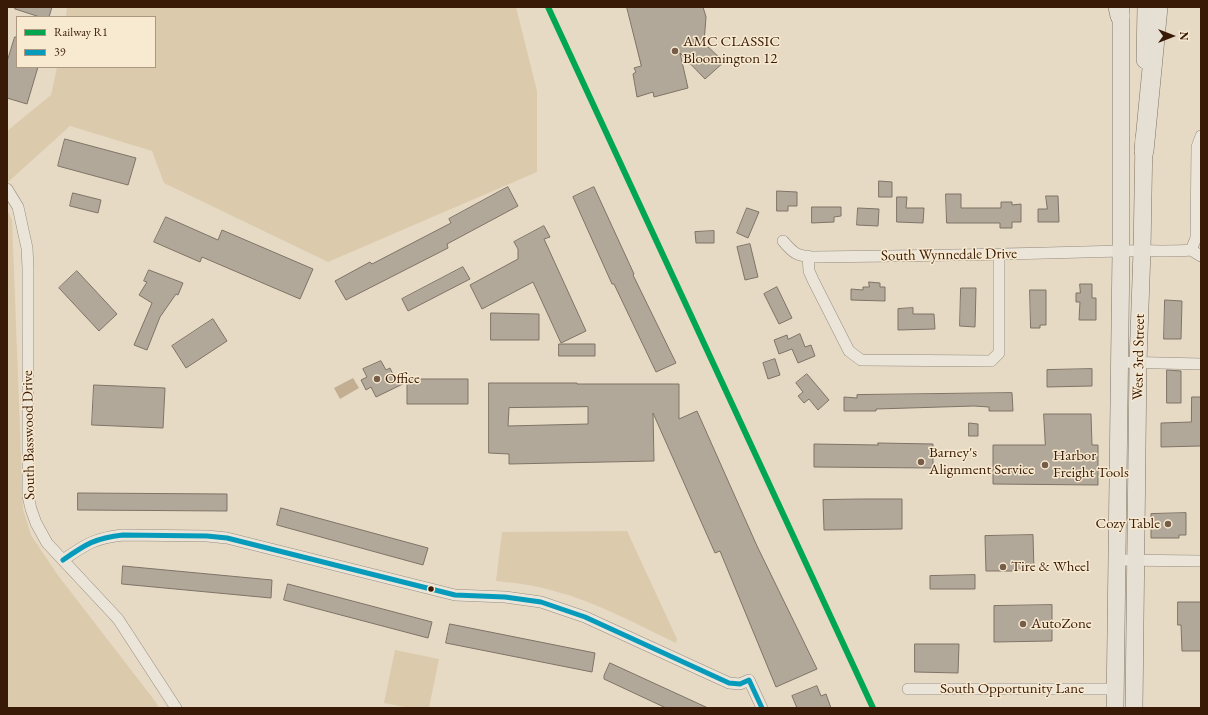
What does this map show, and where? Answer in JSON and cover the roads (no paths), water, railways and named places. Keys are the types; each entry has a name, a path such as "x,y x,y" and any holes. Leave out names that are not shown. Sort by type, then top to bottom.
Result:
{"highway":[{"path":"1144,151 1158,7"}],"main road":[{"name":"West 3rd Street","path":"1134,708 1138,362 1142,251 1146,7"},
{"name":"West 3rd Street","path":"1115,708 1121,251 1120,10"}],"street":[{"path":"1201,136 1197,147 1196,238 1191,250 1201,256"},
{"name":"South Basswood Drive","path":"7,189 18,207 27,248 28,496 31,509 41,533 47,542 118,619 176,708"},
{"name":"South Wynnedale Drive","path":"783,242 795,254 808,256 999,255 1121,251 1173,252 1191,250"},
{"path":"808,256 809,271 849,351 861,360 991,360 999,353 999,255"},
{"path":"1119,362 1201,364"},
{"path":"63,560 85,545 108,537 123,535 217,537 455,595 505,597 541,602 585,617 729,683 740,684 749,680 762,708"},
{"path":"1117,560 1136,559 1201,561"},
{"name":"South Opportunity Lane","path":"908,689 1116,689"}],"rail line":[{"name":"R1","path":"548,7 873,708"}],"place":[{"name":"AMC CLASSIC Bloomington 12","path":"675,51"},
{"name":"Office","path":"377,379"},
{"name":"Barney's Alignment Service","path":"921,462"},
{"name":"Harbor Freight Tools","path":"1045,465"},
{"name":"Cozy Table","path":"1168,524"},
{"name":"Tire & Wheel","path":"1003,567"},
{"name":"AutoZone","path":"1023,624"}]}
